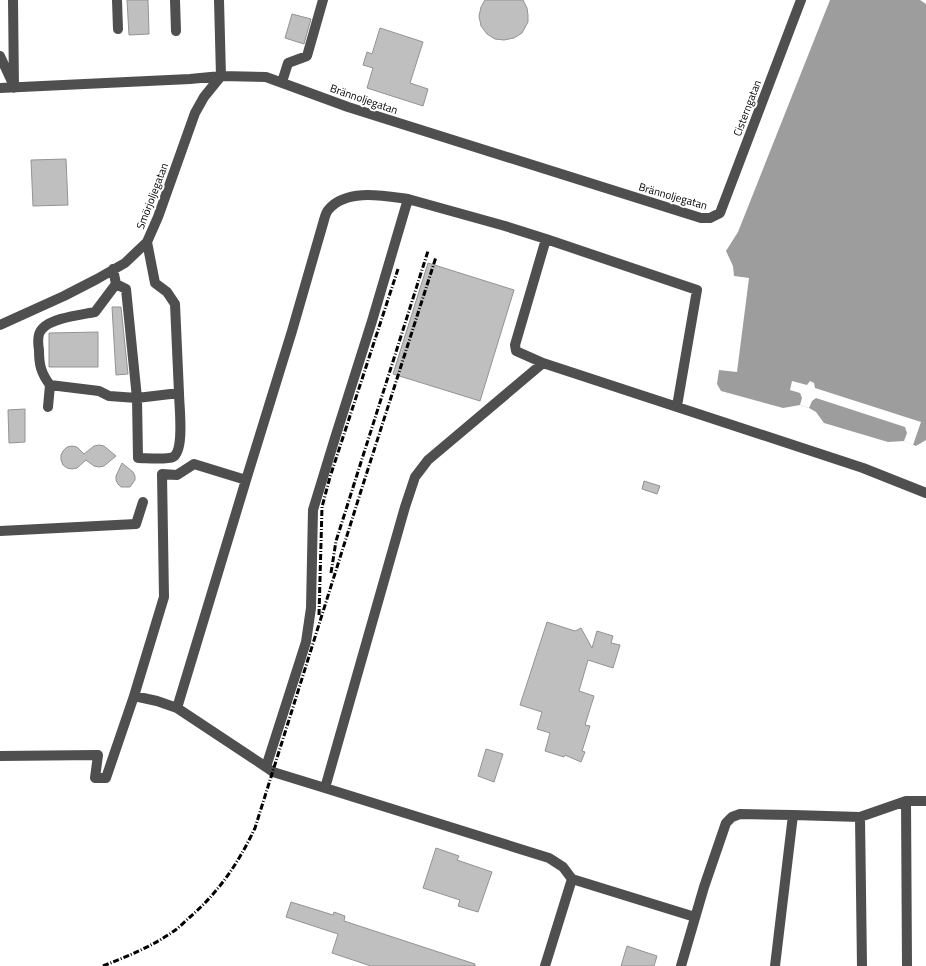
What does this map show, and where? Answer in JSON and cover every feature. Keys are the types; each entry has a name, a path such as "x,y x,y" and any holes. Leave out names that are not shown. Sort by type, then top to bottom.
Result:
{"street":[{"path":"13,0 14,88"},
{"path":"117,0 118,29"},
{"path":"175,0 176,31"},
{"path":"219,0 221,76"},
{"path":"282,82 288,63 307,56 324,0"},
{"name":"Cisterngatan","path":"710,218 720,213 801,0"},
{"path":"0,56 14,88"},
{"name":"Brännoljegatan","path":"0,88 190,80 221,76 266,77 348,107 445,138 701,218 710,218"},
{"name":"Smörjoljegatan","path":"0,325 64,296 125,263 148,242 195,113 204,97 221,76"},
{"path":"177,708 292,331 324,220 329,209 337,202 354,195 408,199 505,226 697,290 677,406"},
{"path":"266,768 306,642 311,608 314,510 334,438 372,321 408,199"},
{"path":"546,239 515,345 516,351 543,363 863,468 926,493"},
{"path":"113,269 116,284 126,290 137,398 138,458 171,458 177,454 180,445 175,304 167,292 155,283 148,242"},
{"path":"48,407 50,385 42,374 39,359 38,338 41,329 51,322 95,312 116,284"},
{"path":"326,788 400,522 415,477 428,460 543,363"},
{"path":"50,385 99,391 110,396 137,398 179,393"},
{"path":"0,756 98,755 95,778 106,778 134,696 164,597 162,474 177,475 194,464 246,480"},
{"path":"0,531 136,524 143,502"},
{"path":"134,696 177,708 273,772 549,858 563,867 572,878 696,917"},
{"path":"906,801 906,966"},
{"path":"681,966 726,823 732,817 740,814 860,817 906,801 926,801"},
{"path":"775,966 793,815"},
{"path":"860,817 862,966"},
{"path":"545,966 572,878"}],"shaded area":[{"path":"830,0 920,0 926,4 926,440 916,446 904,441 888,442 824,423 816,412 800,405 783,408 721,391 717,384 719,370 737,372 749,278 734,276 733,266 726,251 738,232"}],"pier":[{"path":"792,381 807,385 810,381 814,383 815,388 921,422 913,445 904,441 907,433 905,427 816,398 812,401 809,408 800,405 802,398 800,393 790,390"}],"building":[{"path":"127,0 148,0 149,34 129,35"},
{"path":"485,0 523,0 527,8 528,22 522,33 514,38 504,40 495,39 487,34 481,26 479,16 481,7"},
{"path":"292,14 311,19 304,44 285,38"},
{"path":"380,28 423,42 410,83 428,89 423,106 367,88 373,68 363,65 367,52 372,54"},
{"path":"66,159 68,205 33,206 31,160"},
{"path":"428,263 514,290 480,401 393,374"},
{"path":"112,307 121,307 128,374 116,375"},
{"path":"98,332 98,367 49,367 49,333"},
{"path":"25,409 25,442 9,443 8,410"},
{"path":"94,446 104,446 116,456 104,466 94,466 86,460 77,468 67,468 63,465 61,455 67,447 77,447 84,454"},
{"path":"122,463 133,472 135,476 135,480 130,487 121,487 116,480 116,476"},
{"path":"644,481 660,486 657,494 642,489"},
{"path":"547,622 575,631 581,628 592,648 597,631 613,636 611,643 620,645 613,668 588,660 579,691 594,696 585,725 590,726 582,751 585,752 581,762 565,755 564,757 545,751 550,733 537,729 542,712 520,705"},
{"path":"486,749 503,754 494,782 478,776"},
{"path":"436,848 459,856 457,860 492,872 478,912 458,906 460,900 423,888"},
{"path":"291,902 333,915 334,912 345,916 344,921 475,964 475,966 371,966 332,953 338,934 286,917"},
{"path":"627,946 657,956 654,966 621,966"}],"railway":[{"path":"331,573 336,541 428,251"},
{"path":"103,966 149,946 180,926 219,887 235,865 255,828 436,257"},
{"path":"319,615 322,507 330,477 398,269"}]}
